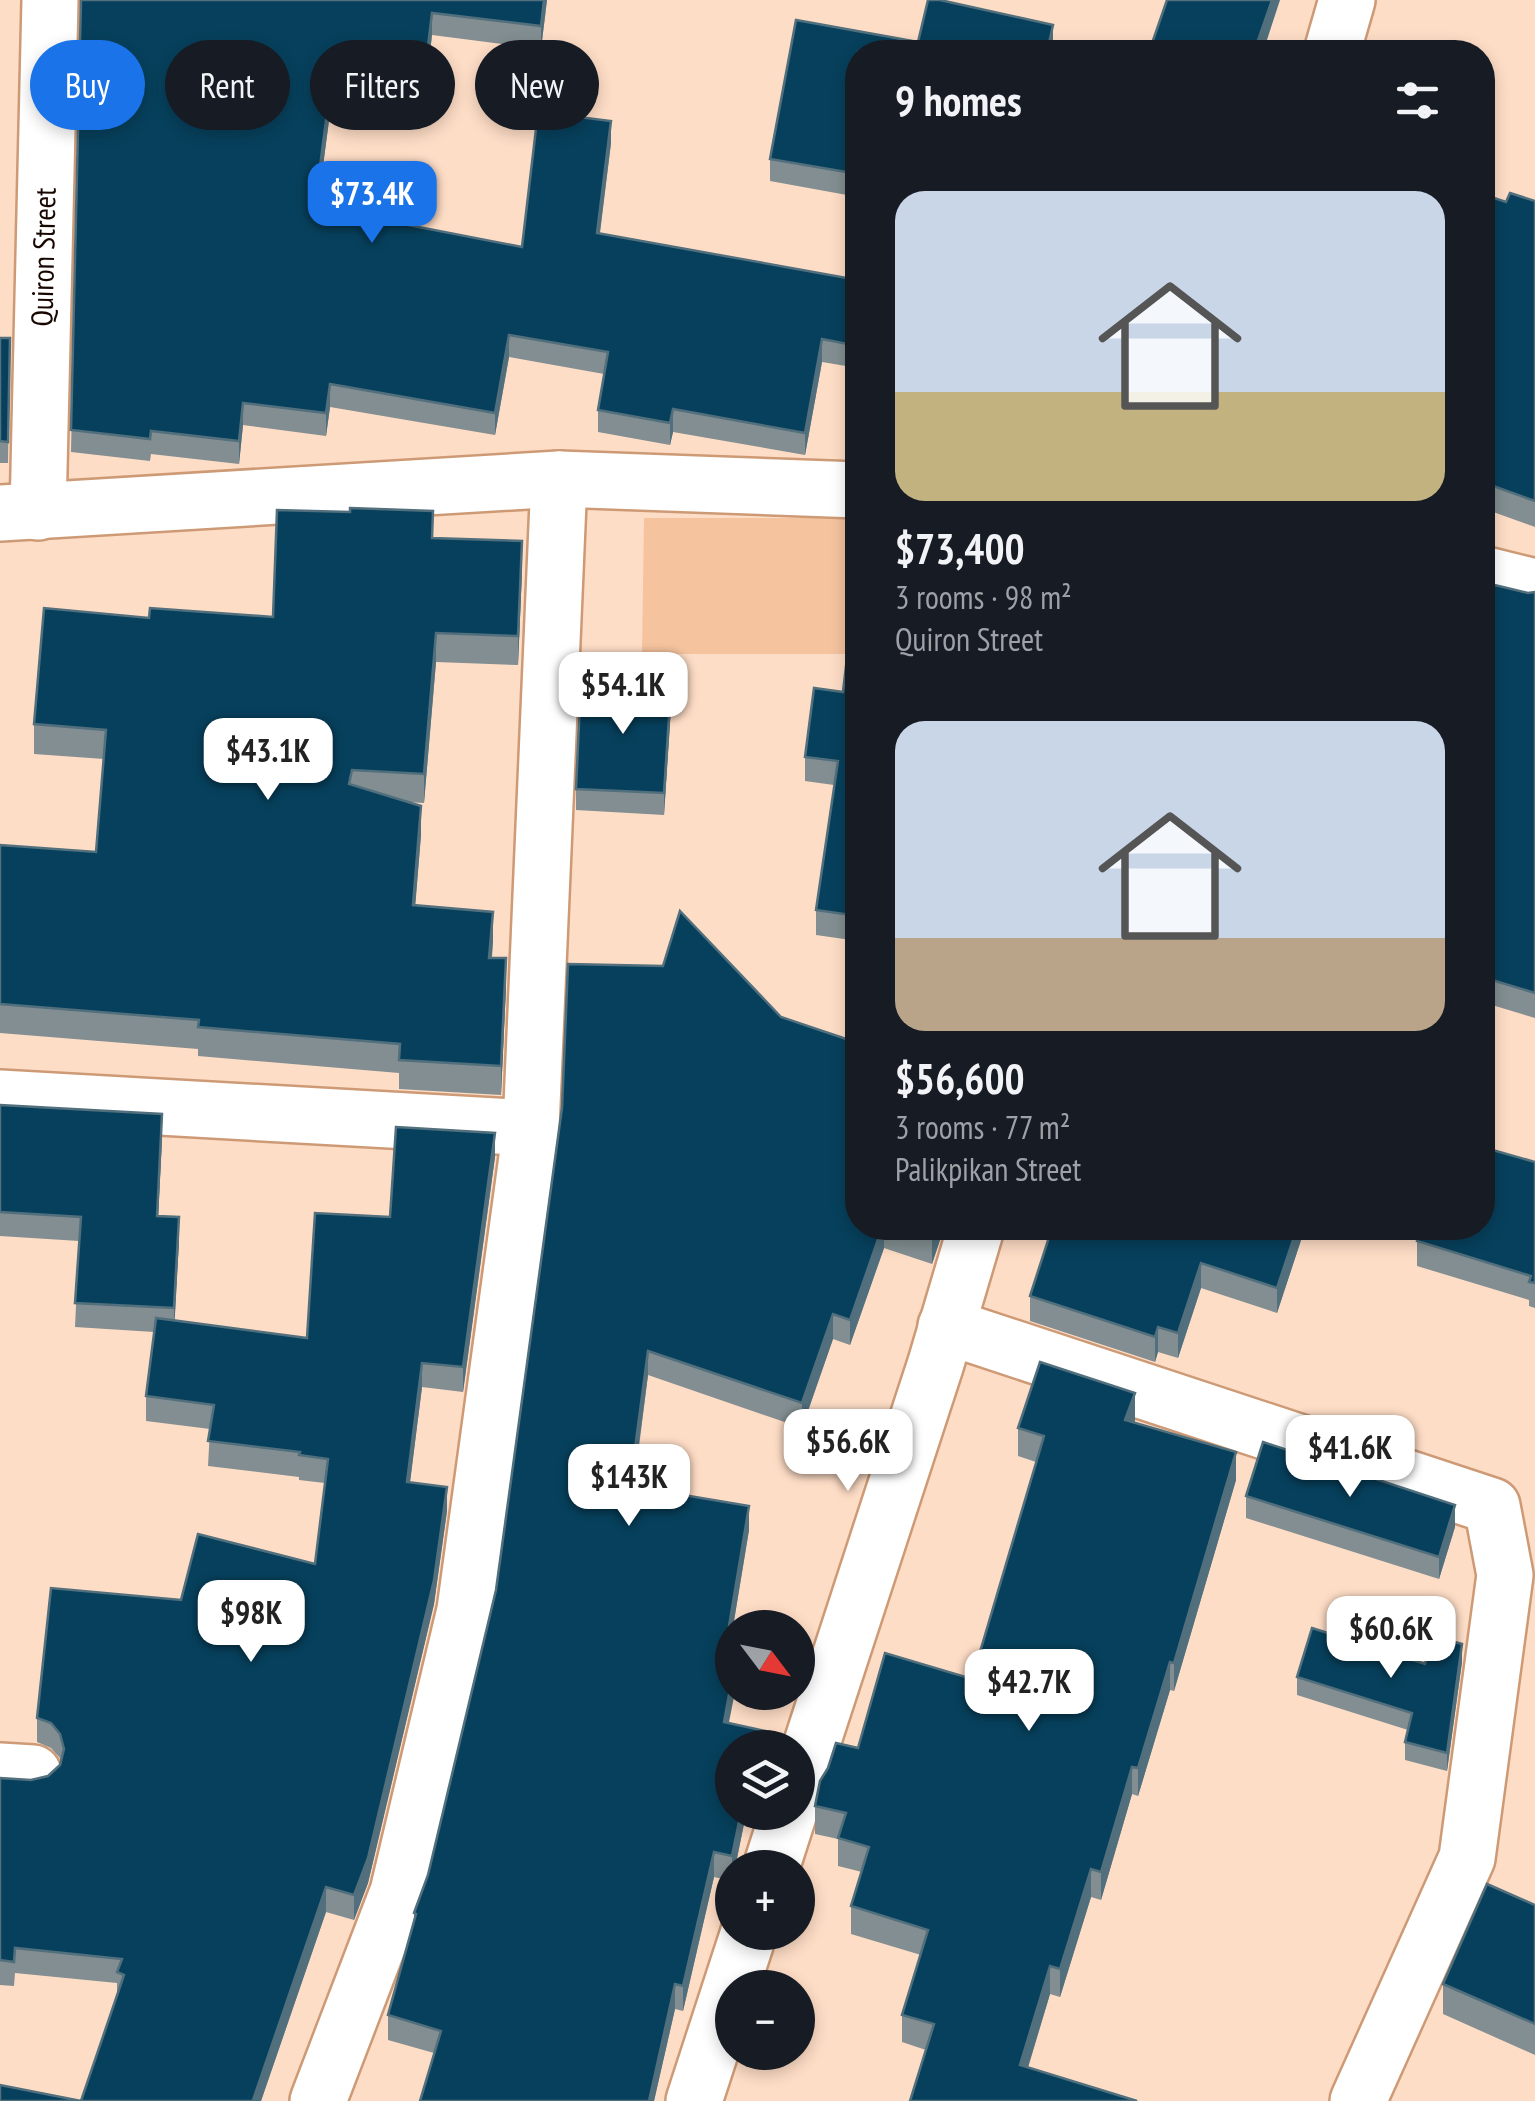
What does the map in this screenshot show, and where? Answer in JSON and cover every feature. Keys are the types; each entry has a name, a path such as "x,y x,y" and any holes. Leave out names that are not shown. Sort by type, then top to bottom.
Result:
{"street":[{"name":"Quiron Street","path":"19,513 50,0"},
{"path":"1335,40 1347,0"},
{"path":"19,513 560,479 845,490"},
{"path":"318,2101 398,1892 464,1610 532,1128 560,479"},
{"path":"1495,577 1535,587"},
{"path":"0,1098 532,1128"},
{"path":"815,1734 972,1240"},
{"path":"946,1326 1492,1506 1505,1576 1467,1858 1358,2101"},
{"path":"694,2101 744,1950"}],"shaded area":[{"path":"644,518 845,518 845,654 642,654"}],"building":[{"path":"81,0 544,0 541,26 432,13 429,40 310,40 310,130 325,130 319,174 366,180 362,216 522,247 536,130 599,130 599,120 611,121 597,233 845,278 845,343 822,339 805,433 673,409 670,423 598,410 608,352 509,335 495,413 330,384 326,413 243,403 239,441 151,431 150,439 71,430 78,130 145,130 145,40 80,40"},
{"path":"928,0 1053,25 1050,40 918,40"},
{"path":"1167,0 1272,0 1258,40 1153,40"},
{"path":"796,20 907,40 845,40 845,172 770,159"},
{"path":"1510,193 1535,201 1535,501 1495,487 1495,198 1506,202"},
{"path":"0,338 10,338 8,442 0,441"},
{"path":"350,508 433,511 432,538 522,541 518,636 436,633 424,774 352,770 349,784 421,806 413,905 493,912 489,958 506,958 501,1066 399,1060 400,1044 198,1027 199,1020 0,1004 0,845 96,852 106,730 34,724 44,608 149,618 150,608 273,617 277,510 350,512"},
{"path":"1495,585 1535,592 1535,993 1495,981"},
{"path":"845,675 845,914 816,910 838,761 805,757 814,688 843,692"},
{"path":"581,681 671,686 664,793 576,789"},
{"path":"680,911 781,1017 845,1039 845,1240 878,1240 850,1320 833,1314 802,1403 648,1351 630,1486 749,1506 732,1610 715,1610 715,1710 726,1710 724,1722 760,1730 715,1730 715,1830 737,1830 733,1850 714,1852 683,1986 675,1984 649,2101 420,2101 441,2031 388,2015 414,1913 428,1875 496,1590 562,1108 568,964 663,966"},
{"path":"0,1105 162,1114 157,1216 179,1217 174,1308 75,1303 81,1217 0,1212"},
{"path":"396,1127 495,1133 463,1367 422,1363 407,1482 447,1487 434,1580 368,1858 354,1895 326,1887 253,2100 257,2101 81,2101 124,1975 117,1972 122,1959 15,1948 14,1962 0,1960 0,1778 31,1780 48,1776 60,1765 64,1749 60,1734 51,1723 37,1718 51,1588 181,1600 198,1534 315,1564 328,1459 208,1441 214,1405 146,1396 156,1318 307,1338 315,1213 390,1217"},
{"path":"1495,1151 1535,1162 1535,1283 1529,1282 1531,1276 1417,1241 1495,1240"},
{"path":"1048,1240 1293,1240 1277,1288 1201,1263 1178,1333 1158,1327 1155,1337 1030,1296"},
{"path":"1040,1362 1135,1393 1125,1420 1236,1452 1174,1663 1170,1662 1138,1768 1132,1767 1101,1872 1091,1869 1060,1969 1050,1966 1020,2065 1137,2101 910,2101 934,2024 902,2015 928,1930 851,1906 869,1847 838,1838 846,1813 815,1806 820,1781 836,1743 858,1748 885,1653 972,1679 1044,1436 1018,1428"},
{"path":"1263,1442 1455,1505 1439,1557 1246,1496"},
{"path":"1312,1628 1425,1664 1433,1636 1462,1644 1447,1753 1405,1742 1412,1713 1297,1677"},
{"path":"1487,1884 1535,1905 1535,2024 1443,1984"},
{"path":"0,2085 81,2101 0,2101"}]}
